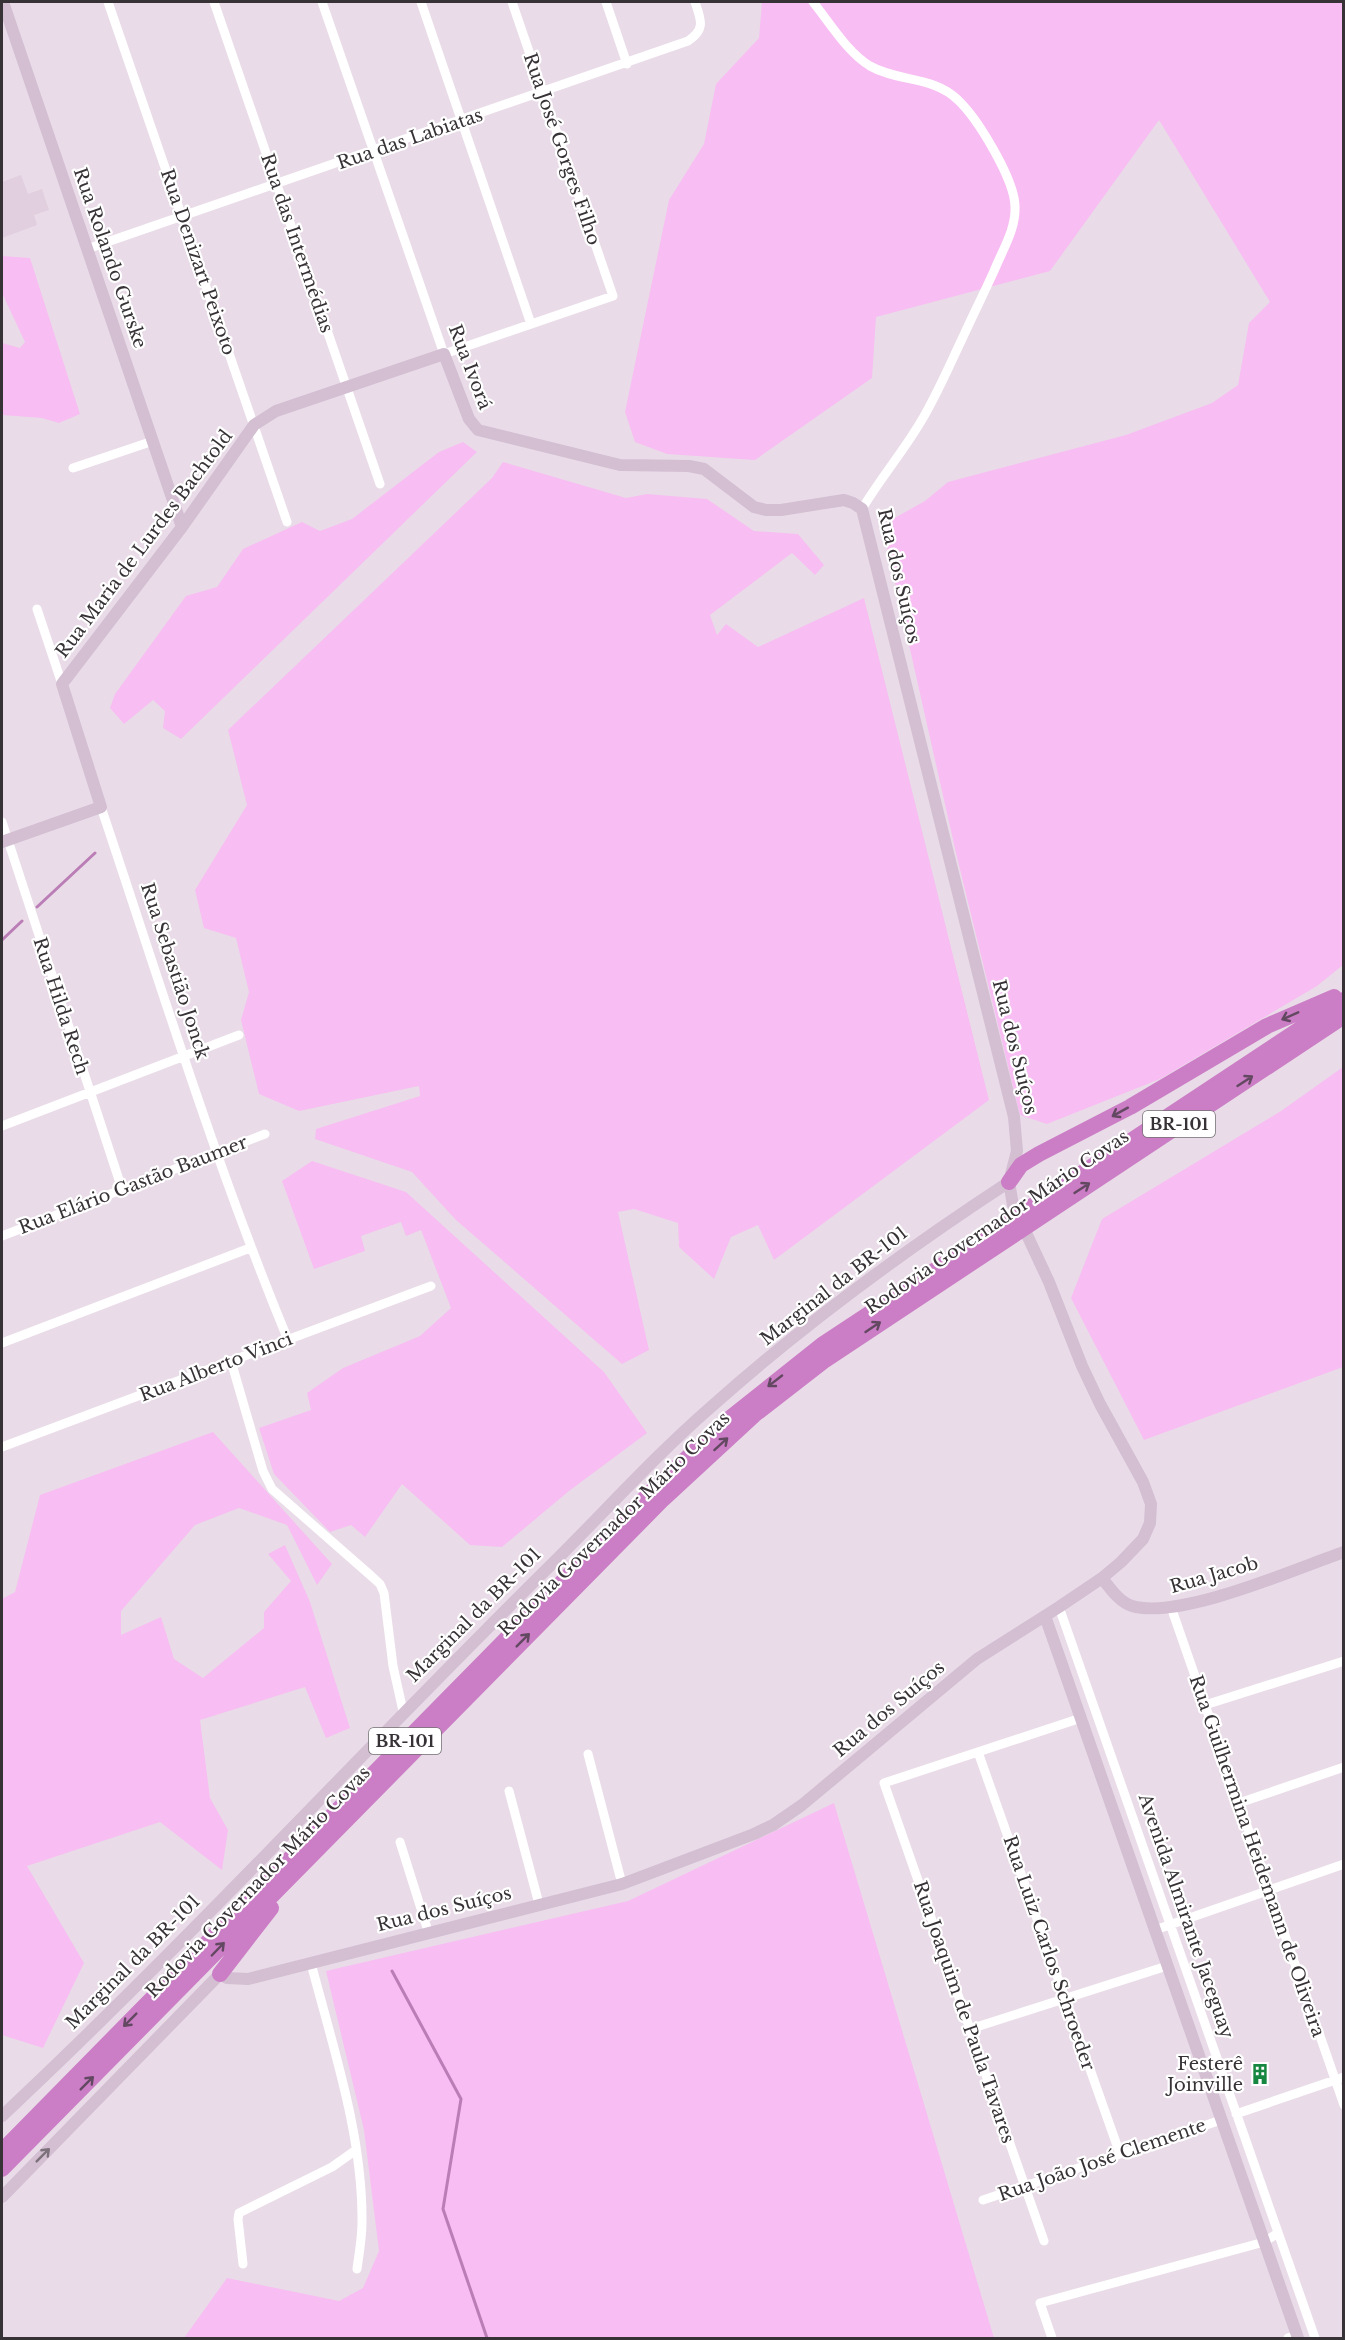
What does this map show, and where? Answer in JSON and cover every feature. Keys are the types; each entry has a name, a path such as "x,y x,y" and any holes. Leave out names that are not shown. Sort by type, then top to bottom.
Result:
{"highway":[{"path":"1009,1182 1022,1165 1039,1154 1130,1107 1267,1026 1344,993"},
{"name":"Rodovia Governador Mário Covas","path":"2,2169 316,1849 722,1442 825,1360 1012,1227 1344,1000"},
{"name":"Rodovia Governador Mário Covas","path":"1031,1214 1344,1016"},
{"name":"Rodovia Governador Mário Covas","path":"2,2151 647,1496 702,1443 760,1393 822,1346 1012,1227"},
{"path":"220,1974 316,1849"}],"street":[{"name":"Rua Rolando Gurske","path":"3,2 182,527"},
{"name":"Rua Denizart Peixoto","path":"108,2 287,522"},
{"name":"Rua das Intermédias","path":"214,2 380,484"},
{"name":"Rua Ivorá","path":"322,2 444,354 469,419 478,430 620,465 689,466 704,469 754,507 766,510 781,510 844,500 862,509"},
{"path":"254,425 276,411 531,324 421,2"},
{"name":"Rua José Gorges Filho","path":"512,2 613,296 531,324"},
{"path":"606,2 627,64"},
{"name":"Rua das Labiatas","path":"87,249 688,41 697,35 701,27 695,2"},
{"name":"Rua dos Suíços","path":"220,1974 227,1978 248,1978 622,1884 754,1834 789,1815 977,1659 1102,1578 1133,1551 1143,1539 1150,1523 1151,1504 1143,1482 1105,1414 1082,1366 1049,1282 1013,1204 1009,1182 1016,1160 1017,1138 1004,1078 862,509 900,455 935,396 979,305 1010,232 1016,206 1010,184 993,149 977,122 962,104 944,89 927,82 889,74 870,65 854,53 813,2"},
{"name":"Rua Maria de Lurdes Bachtold","path":"62,684 182,527 254,425"},
{"path":"73,468 153,441"},
{"name":"Rua Sebastião Jonck","path":"37,609 216,1153 250,1248 288,1340"},
{"path":"4,841 101,807"},
{"name":"Rua Hilda Rech","path":"2,822 4,841 122,1189"},
{"path":"2,1126 239,1035"},
{"name":"Rua Elário Gastão Baumer","path":"2,1236 265,1134"},
{"name":"Rua dos Suíços","path":"1017,1138 1039,1154"},
{"name":"Marginal da BR-101","path":"2,2116 114,2007 639,1474 711,1407 803,1330 878,1272 1009,1182"},
{"path":"2,1343 250,1248"},
{"name":"Rua Alberto Vinci","path":"2,1447 431,1287"},
{"path":"231,1361 263,1472 272,1489 380,1584 386,1602 393,1666 404,1711"},
{"name":"Rua Jacob","path":"1102,1578 1119,1598 1130,1605 1144,1608 1171,1607 1230,1593 1344,1552"},
{"name":"Avenida Almirante Jaceguay","path":"1059,1607 1315,2338"},
{"name":"Rua Guilhermina Heidemann de Oliveira","path":"1171,1607 1269,1890 1339,2079 1344,2105"},
{"name":"Avenida Almirante Jaceguay","path":"1045,1616 1228,2138 1295,2338"},
{"path":"1205,1705 1344,1661"},
{"path":"978,1752 1080,1718"},
{"name":"Rua Joaquim de Paula Tavares","path":"978,1752 884,1783 1044,2241"},
{"name":"Rua Luiz Carlos Schroeder","path":"978,1752 1120,2154"},
{"path":"588,1754 622,1884"},
{"path":"1239,1803 1344,1767"},
{"path":"509,1791 539,1904"},
{"path":"400,1842 428,1931"},
{"path":"1155,1930 1344,1864"},
{"path":"311,1963 356,2150 362,2209 357,2268"},
{"path":"970,2029 1167,1966"},
{"path":"2,2196 220,1974"},
{"path":"1236,2114 1339,2079"},
{"name":"Rua João José Clemente","path":"983,2200 1221,2120"},
{"path":"1228,2138 1243,2132"},
{"path":"243,2264 239,2213 243,2209 332,2167 356,2150"},
{"path":"1052,2338 1040,2303 1264,2242 1278,2233"}],"shaded area":[{"path":"762,2 1343,2 1343,965 1317,986 1160,1079 1047,1124 1020,1115 956,853 882,525 925,501 948,482 1126,435 1212,403 1238,385 1249,323 1270,302 1159,120 1050,271 876,317 872,378 755,460 667,454 635,442 625,412 669,200 704,144 716,84 759,38"},
{"path":"21,175 28,194 42,189 49,210 34,215 37,225 2,238 2,182"},
{"path":"2,256 30,258 80,414 59,423 42,418 2,415 2,343 20,348 25,342 2,293"},
{"path":"463,442 477,452 181,739 163,728 165,711 153,700 124,724 110,708 115,694 186,596 217,587 243,549 302,522 320,531 352,519 439,452"},
{"path":"503,462 626,498 647,494 707,499 754,531 798,534 824,565 815,575 792,553 710,615 717,635 726,624 758,647 864,598 989,1100 774,1260 758,1225 731,1237 714,1279 679,1247 678,1223 634,1209 618,1212 649,1350 622,1364 456,1220 412,1172 315,1139 316,1129 420,1096 419,1086 299,1111 259,1094 241,1020 249,992 236,938 204,928 195,890 247,805 228,730 492,478"},
{"path":"1343,1067 1343,1367 1144,1440 1071,1298 1102,1219 1281,1111"},
{"path":"312,1161 406,1192 604,1372 647,1433 569,1491 502,1547 470,1545 402,1484 365,1537 351,1525 330,1532 274,1474 259,1428 311,1410 307,1393 343,1368 420,1336 451,1308 421,1230 406,1236 401,1222 361,1236 365,1251 314,1269 282,1181"},
{"path":"213,1432 332,1564 317,1585 287,1525 239,1508 195,1525 121,1611 121,1635 161,1617 174,1659 203,1678 264,1628 264,1612 291,1581 268,1554 285,1545 310,1602 350,1728 326,1738 305,1687 200,1720 210,1798 228,1830 222,1870 160,1822 27,1866 84,1963 43,2048 2,2035 2,1599 15,1592 40,1495"},
{"path":"834,1803 994,2338 184,2338 227,2278 339,2301 363,2288 379,2251 364,2130 326,1971 628,1901"}],"waterway":[{"path":"37,907 95,853"},
{"path":"2,940 22,921"},
{"path":"392,1971 461,2099 443,2209 487,2338"}],"place":[{"name":"Festerê Joinville","path":"1260,2074"}]}
